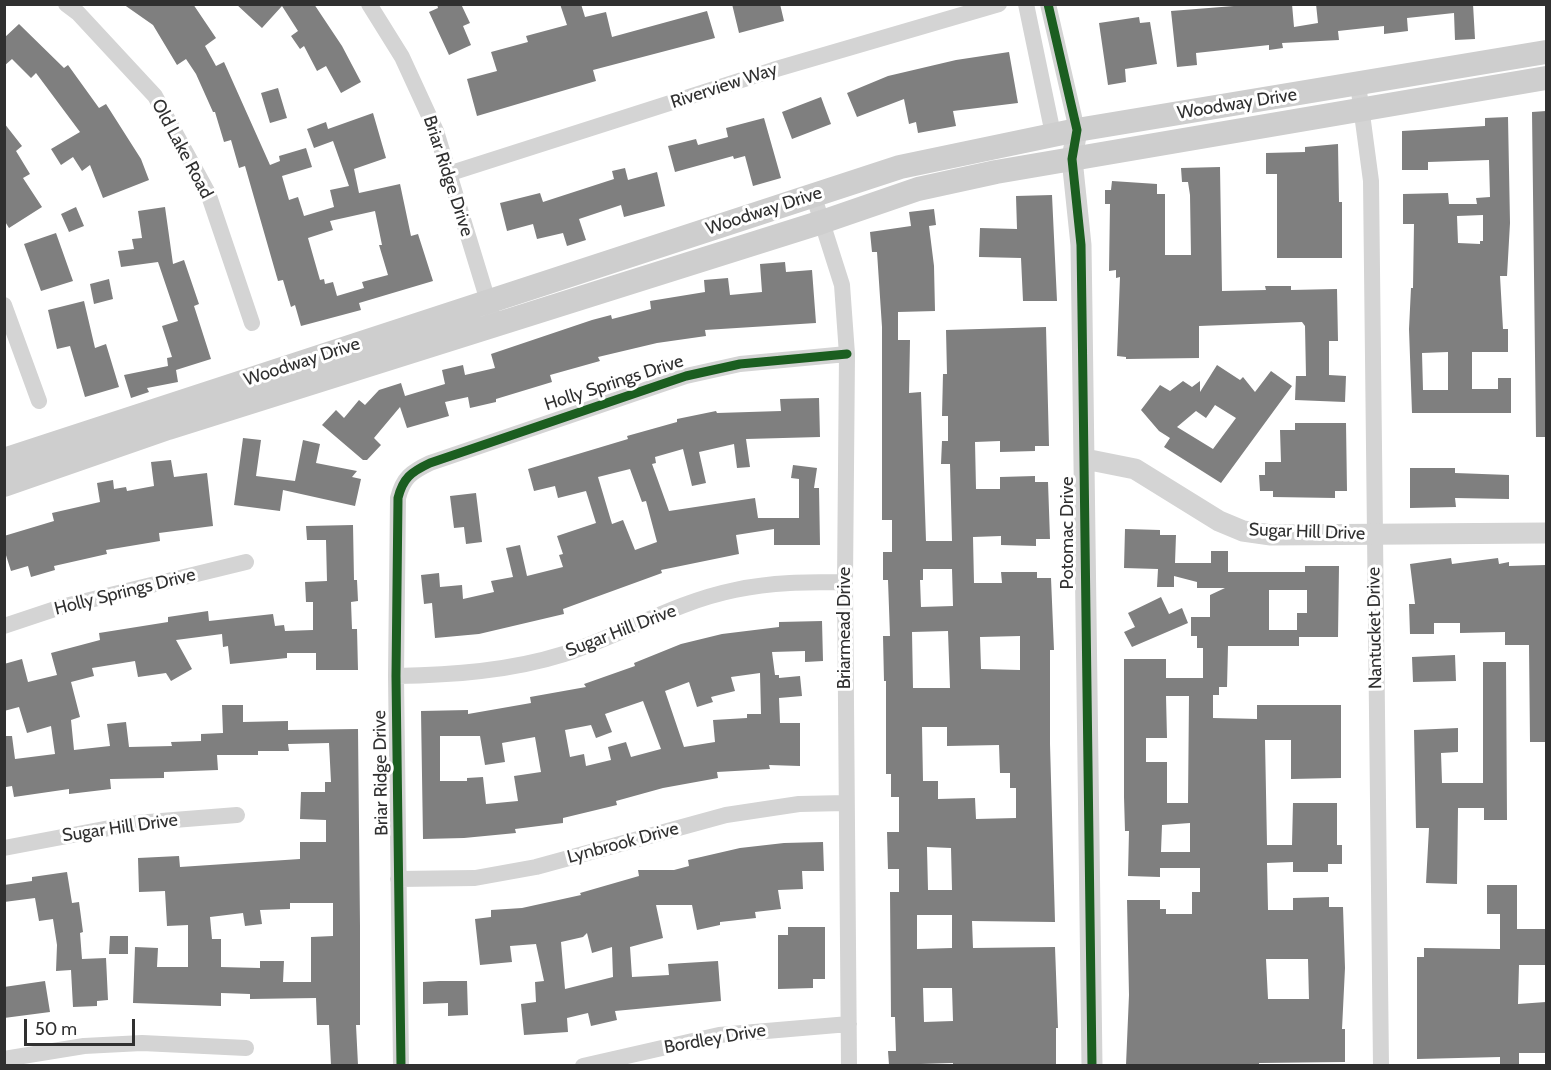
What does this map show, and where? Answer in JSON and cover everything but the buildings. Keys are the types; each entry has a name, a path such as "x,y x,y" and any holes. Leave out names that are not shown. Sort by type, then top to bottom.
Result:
{"main road":[{"name":"Woodway Drive","path":"4,460 165,418 491,312 813,194 900,167 1053,134 1546,52"},
{"name":"Woodway Drive","path":"491,312 822,222 918,189 1072,159 1546,78"},
{"name":"Woodway Drive","path":"4,485 165,418"}],"street":[{"name":"Old Lake Road","path":"66,4 155,96 208,192 252,323"},
{"name":"Briar Ridge Drive","path":"369,4 402,57 436,130 451,173 491,312"},
{"name":"Riverview Way","path":"451,173 773,70 999,4"},
{"path":"1026,4 1053,134 1072,159"},
{"name":"Potomac Drive","path":"1048,4 1077,130 1072,159 1081,245 1092,1065"},
{"name":"Nantucket Drive","path":"1358,84 1371,181 1381,1065"},
{"name":"Briarmead Drive","path":"813,194 842,285 847,354 845,582 849,1065"},
{"path":"4,305 39,402"},
{"name":"Holly Springs Drive","path":"403,481 412,472 430,463 686,376 740,364 847,354"},
{"name":"Sugar Hill Drive","path":"1084,459 1135,469 1202,512 1243,531 1271,535 1546,533"},
{"name":"Briar Ridge Drive","path":"401,1065 396,676 398,498 403,481"},
{"name":"Holly Springs Drive","path":"4,626 61,607 246,562"},
{"name":"Sugar Hill Drive","path":"396,676 481,671 564,654 662,615 734,590 780,583 845,582"},
{"name":"Lynbrook Drive","path":"398,879 485,876 536,867 726,815 799,804 846,803"},
{"name":"Sugar Hill Drive","path":"4,848 136,823 237,814"},
{"name":"Bordley Drive","path":"583,1065 719,1035 849,1024"},
{"path":"4,1059 84,1046 142,1043 246,1048"}],"cycle path":[{"path":"1048,4 1077,130 1072,159 1081,245 1092,1066"},
{"path":"401,1066 396,676 398,498 402,485 418,469 430,463 686,376 740,364 847,354"}]}
